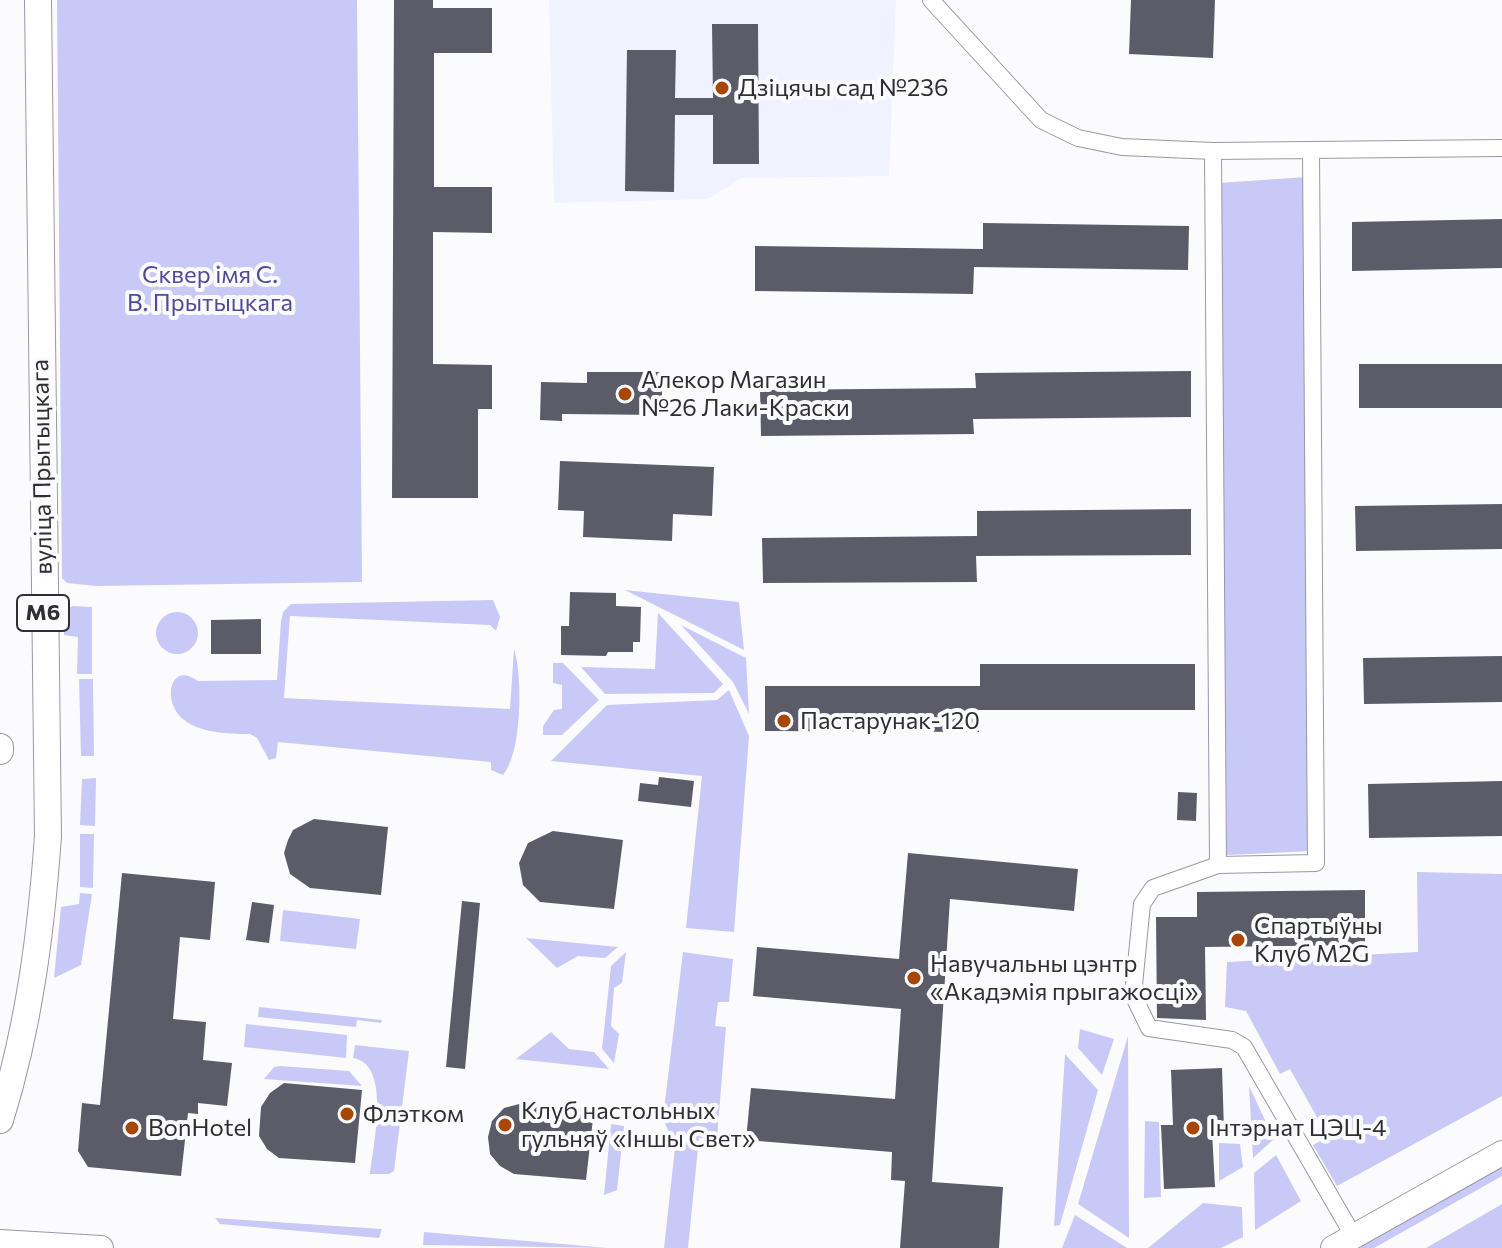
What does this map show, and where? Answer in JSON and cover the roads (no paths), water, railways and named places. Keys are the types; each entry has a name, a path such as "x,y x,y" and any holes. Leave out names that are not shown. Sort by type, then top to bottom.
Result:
{"main road":[{"name":"вуліца Прытыцкага","path":"0,1120 32,985 42,927 48,836 38,0"},
{"path":"1343,1242 1502,1153"},
{"path":"0,1242 101,1248"}],"street":[{"path":"931,0 1041,120 1078,138 1122,147 1213,151 1502,148"},
{"path":"1213,151 1218,865"},
{"path":"1311,151 1316,863 1218,865 1153,888 1142,904 1133,995 1149,1028 1232,1040 1244,1047 1343,1242"}],"place":[{"name":"Дзіцячы сад №236","path":"722,88"},
{"name":"Алекор Магазин №26 Лаки-Краски","path":"625,394"},
{"name":"Пастарунак-120","path":"784,721"},
{"name":"Спартыўны Клуб M2G","path":"1238,940"},
{"name":"Навучальны цэнтр «Акадэмія прыгажосці»","path":"914,978"},
{"name":"Флэтком","path":"347,1114"},
{"name":"Клуб настольных гульняў «Іншы Свет»","path":"505,1125"},
{"name":"BonHotel","path":"132,1128"},
{"name":"Інтэрнат ЦЭЦ-4","path":"1193,1128"}],"park label":[{"name":"Сквер імя С. В. Прытыцкага","path":"210,289"}]}
